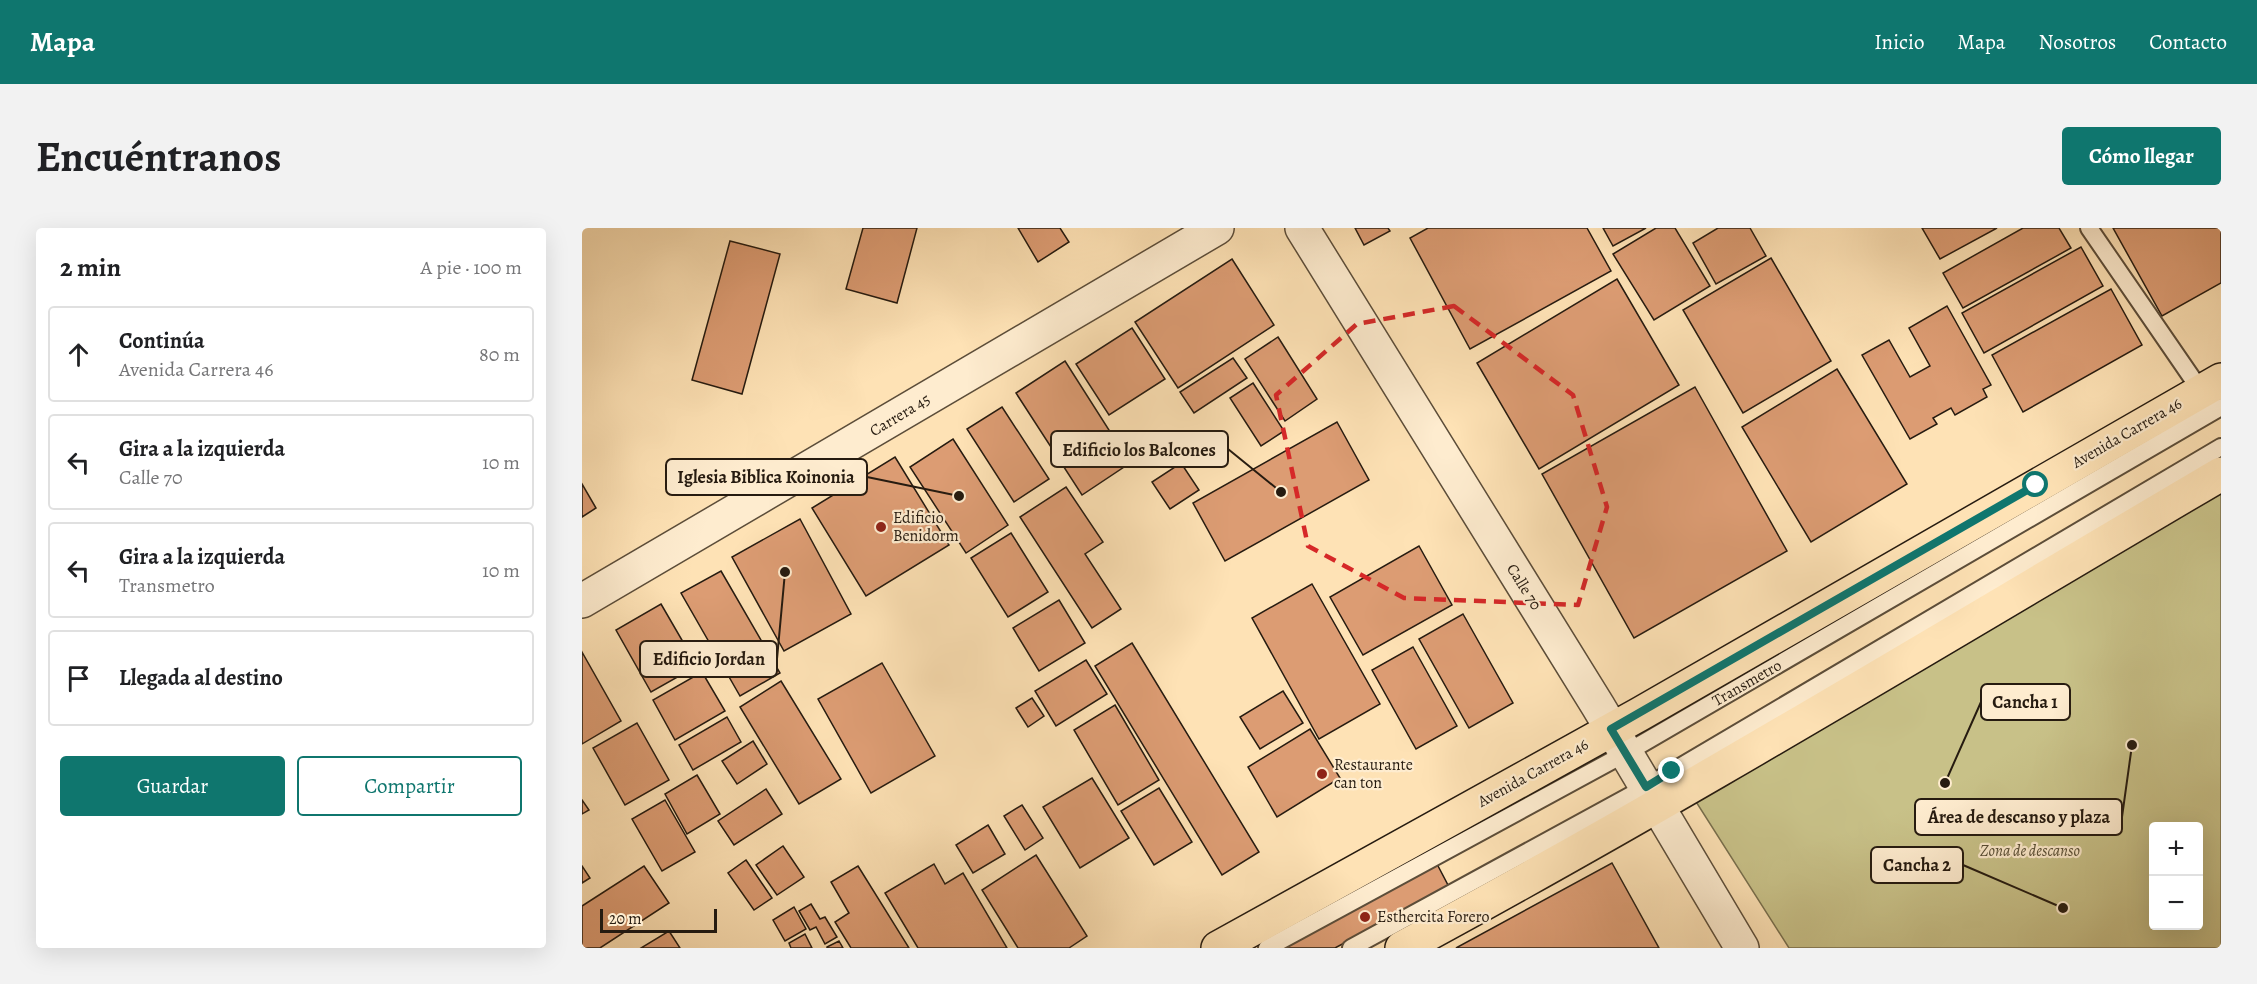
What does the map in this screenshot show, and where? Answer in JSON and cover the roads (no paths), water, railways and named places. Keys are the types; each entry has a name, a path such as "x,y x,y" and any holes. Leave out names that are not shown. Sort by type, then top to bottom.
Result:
{"main road":[{"name":"Avenida Carrera 46","path":"1218,948 1619,741 2214,393"},
{"path":"1402,948 1525,882 1652,796 2221,474"}],"street":[{"name":"Carrera 45","path":"582,601 1217,228"},
{"name":"Calle 70","path":"1302,228 1619,741 1742,948"}],"lane":[{"path":"2089,228 2214,393"},
{"path":"1351,948 1652,796 2221,447"},
{"path":"1267,948 1619,741"}],"place":[{"name":"Edificio los Balcones","path":"1281,492"},
{"name":"Iglesia Biblica Koinonia","path":"959,496"},
{"name":"Edificio Benidorm","path":"881,527"},
{"name":"Edificio Jordan","path":"785,572"},
{"name":"Área de descanso y plaza","path":"2132,745"},
{"name":"Restaurante can ton","path":"1322,774"},
{"name":"Cancha 1","path":"1945,783"},
{"name":"Cancha 2","path":"2063,908"},
{"name":"Esthercita Forero","path":"1365,917"}],"park label":[{"name":"Zona de descanso","path":"2030,851"}]}
